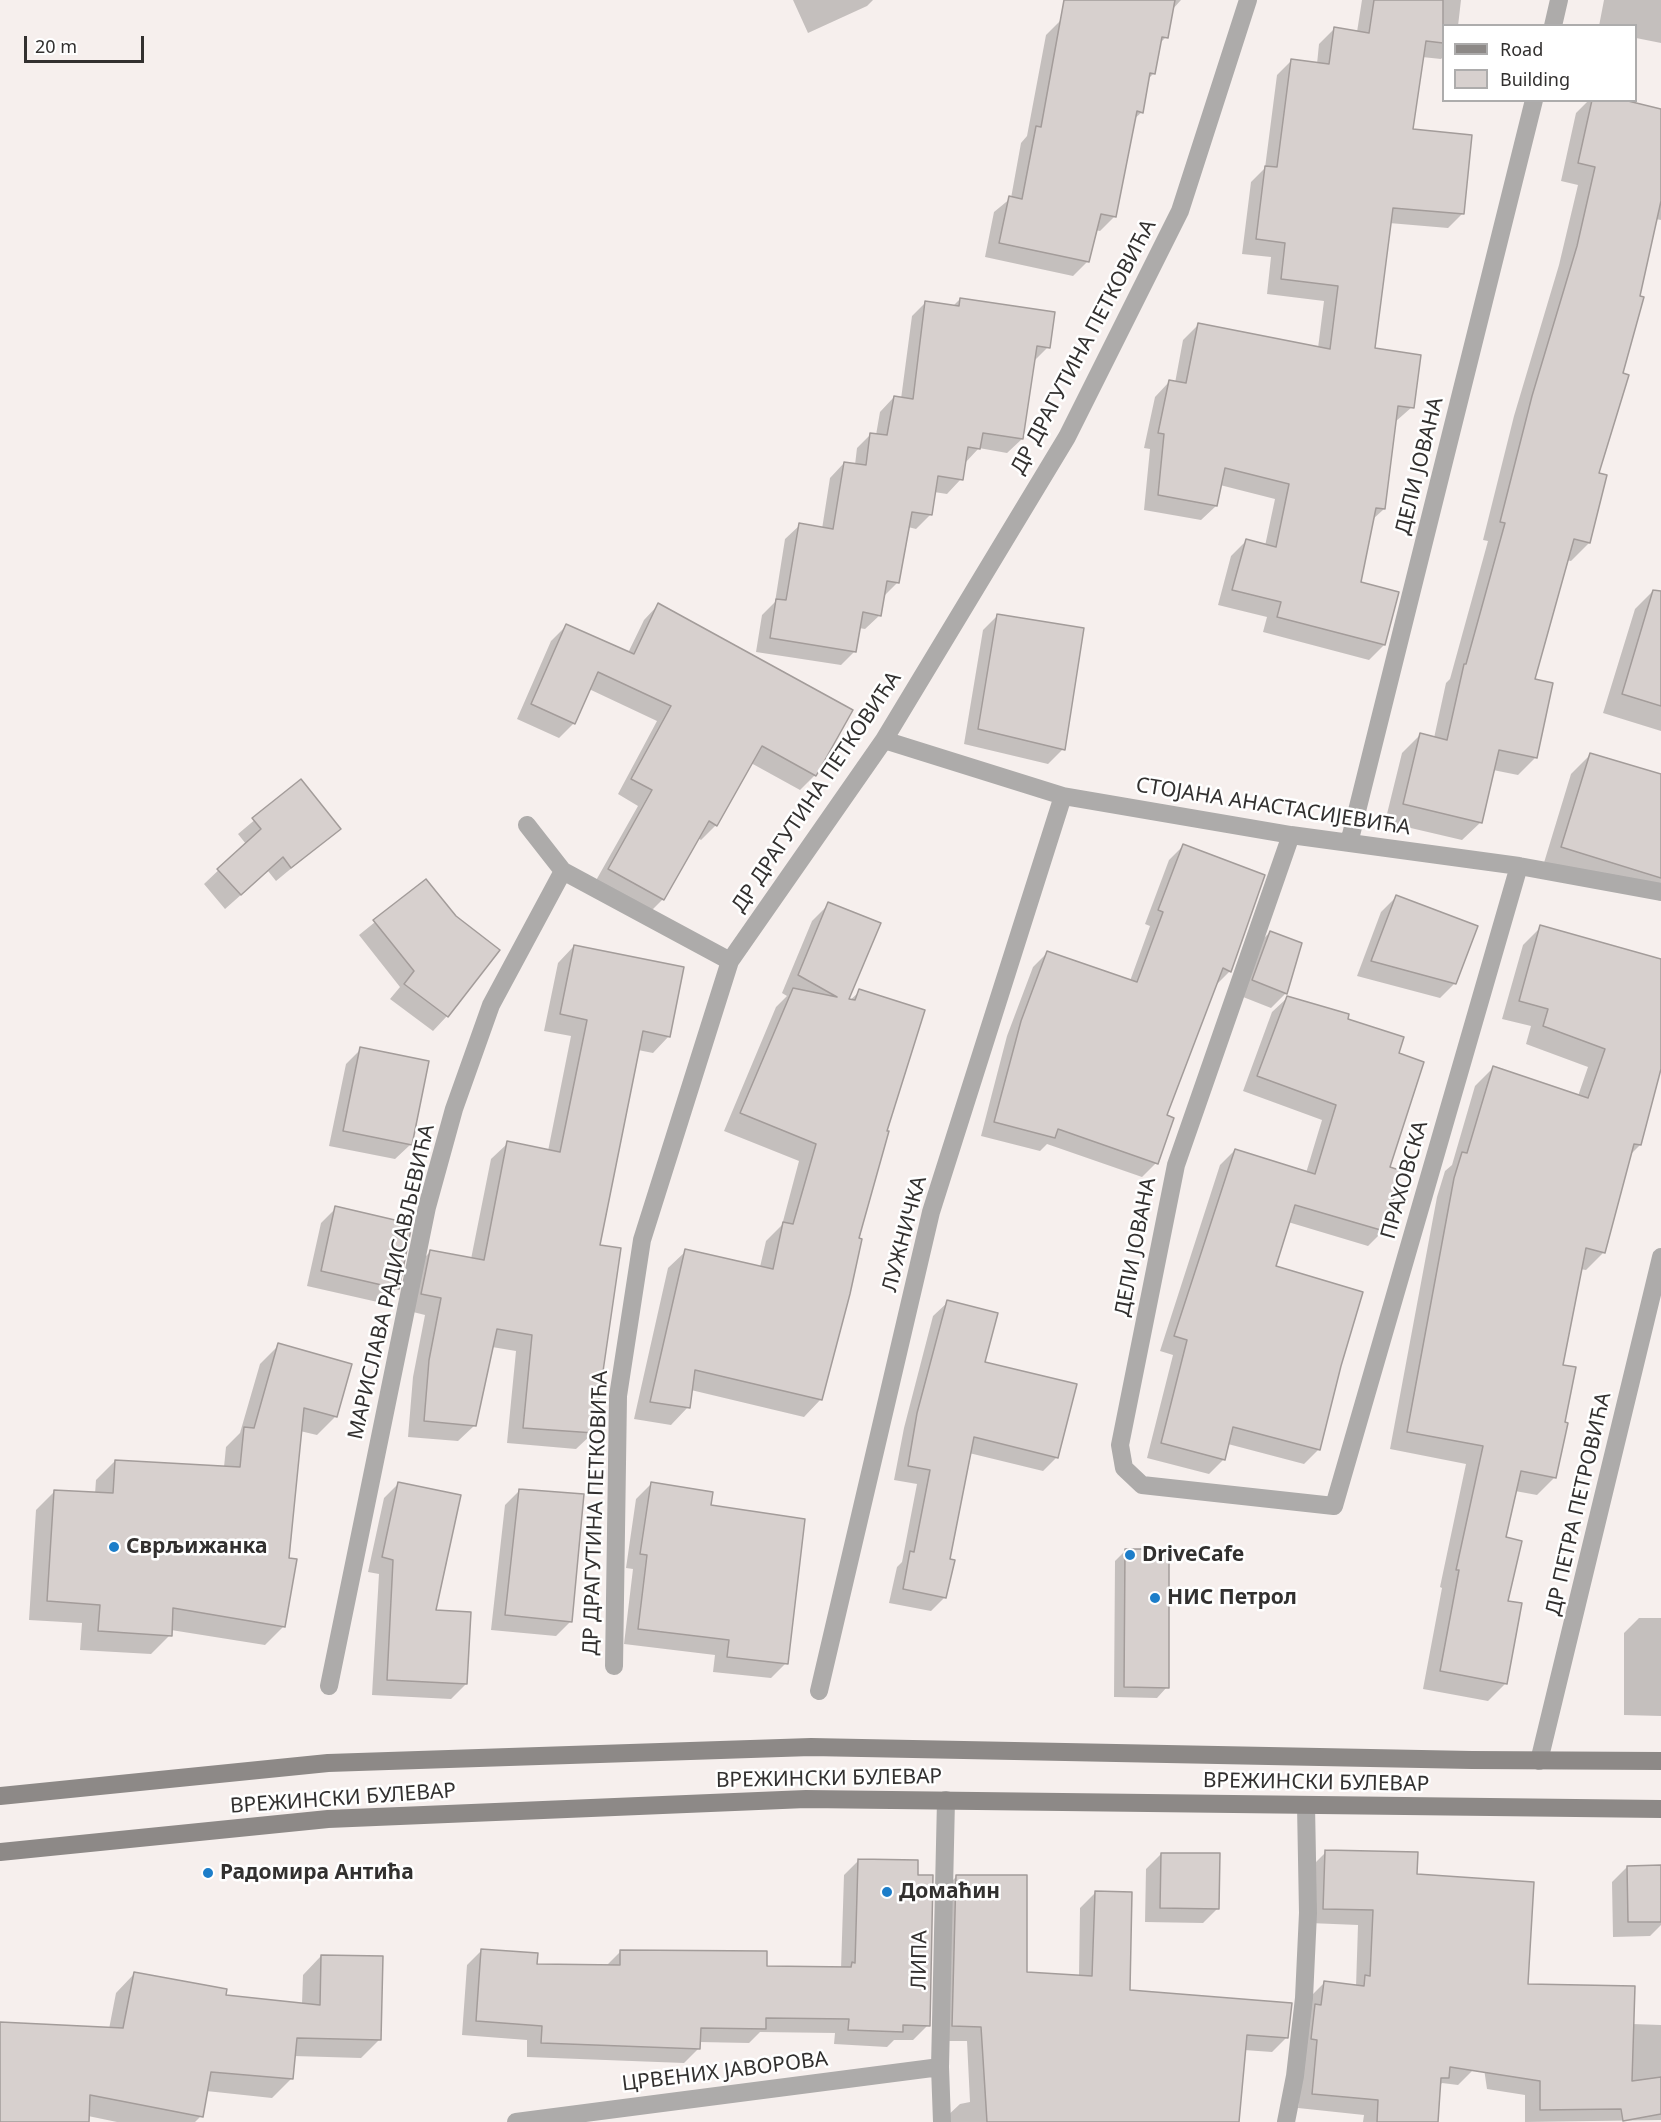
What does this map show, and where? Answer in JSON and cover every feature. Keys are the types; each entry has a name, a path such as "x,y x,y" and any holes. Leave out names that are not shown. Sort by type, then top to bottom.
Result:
{"main road":[{"name":"ВРЕЖИНСКИ БУЛЕВАР","path":"0,1796 328,1762 811,1747 1539,1761 1661,1761"},
{"name":"ВРЕЖИНСКИ БУЛЕВАР","path":"0,1852 328,1819 806,1799 1661,1809"}],"street":[{"name":"ДР ДРАГУТИНА ПЕТКОВИЋА","path":"614,1666 618,1396 642,1240 730,962 884,740 1067,437 1180,211 1248,0"},
{"path":"1553,24 1559,0"},
{"name":"ДЕЛИ ЈОВАНА","path":"1349,843 1534,102"},
{"name":"СТОЈАНА АНАСТАСИЈЕВИЋА","path":"884,740 1064,796 1291,835 1519,866 1661,892"},
{"name":"ЛУЖНИЧКА","path":"819,1691 931,1212 1064,796"},
{"path":"527,825 563,871 730,962"},
{"name":"ДЕЛИ ЈОВАНА","path":"1291,835 1176,1165 1120,1445 1124,1467 1142,1485 1334,1506"},
{"name":"ПРАХОВСКА","path":"1334,1506 1519,866"},
{"name":"МАРИСЛАВА РАДИСАВЉЕВИЋА","path":"329,1686 427,1207 454,1108 491,1005 563,871"},
{"name":"ДР ПЕТРА ПЕТРОВИЋА","path":"1539,1761 1661,1257"},
{"name":"ЛИПА","path":"942,2122 940,2067 946,1800"},
{"path":"1286,2122 1295,2076 1304,1998 1308,1913 1306,1805"},
{"name":"ЦРВЕНИХ ЈАВОРОВА","path":"516,2122 940,2067"}],"building":[{"path":"1064,0 1175,0 1168,38 1162,37 1155,74 1150,73 1143,113 1137,111 1116,217 1101,214 1089,262 999,243 1009,196 1022,199 1036,126 1041,127"},
{"path":"1374,0 1443,0 1442,43 1426,41 1413,129 1472,135 1464,214 1393,208 1375,348 1421,355 1414,408 1398,406 1385,509 1376,508 1361,582 1399,592 1385,645 1277,617 1281,602 1232,590 1246,539 1276,547 1289,484 1225,468 1217,506 1158,495 1164,434 1158,433 1169,380 1186,383 1198,323 1330,349 1338,286 1281,279 1285,243 1256,239 1265,166 1277,167 1291,59 1329,64 1334,27 1369,33"},
{"path":"1592,102 1632,102 1661,109 1661,201 1640,296 1644,297 1623,373 1629,375 1599,473 1607,475 1590,543 1574,539 1535,679 1553,683 1537,758 1499,750 1482,823 1403,804 1420,733 1447,740 1464,664 1466,664 1505,523 1500,522 1532,396 1577,246 1595,167 1578,163"},
{"path":"960,298 1055,312 1050,348 1037,346 1023,439 983,433 980,449 968,447 963,480 938,476 932,515 912,512 899,583 887,581 881,616 863,612 856,652 770,638 776,599 786,600 799,523 833,529 844,462 866,465 870,433 887,435 894,396 913,399 925,301 959,306"},
{"path":"1653,590 1661,591 1661,706 1622,694"},
{"path":"658,603 853,710 816,776 762,746 717,826 709,821 664,900 608,869 652,790 631,779 671,706 598,672 575,724 531,704 566,624 634,654"},
{"path":"997,614 1084,628 1065,750 978,729"},
{"path":"1590,753 1661,774 1661,878 1561,847"},
{"path":"301,779 341,829 291,868 283,857 241,895 217,869 261,829 252,818"},
{"path":"1183,844 1265,875 1231,972 1223,968 1167,1115 1174,1118 1158,1164 1058,1129 1055,1138 994,1122 1021,1021 1047,951 1137,982 1163,912 1158,910"},
{"path":"426,879 456,916 500,950 448,1017 404,984 414,971 373,920"},
{"path":"1396,895 1478,926 1456,984 1371,961"},
{"path":"828,902 881,923 849,999 855,1000 859,989 925,1010 887,1131 889,1131 859,1238 862,1239 850,1294 822,1400 695,1370 690,1408 650,1402 685,1249 773,1269 783,1222 793,1224 816,1144 740,1113 793,988 837,997 798,975"},
{"path":"1540,925 1661,959 1661,1069 1641,1145 1634,1144 1605,1253 1586,1248 1563,1365 1576,1367 1565,1422 1568,1423 1556,1478 1521,1471 1506,1537 1522,1541 1508,1601 1522,1603 1507,1684 1440,1671 1459,1570 1456,1570 1483,1446 1407,1432 1454,1178 1462,1152 1467,1153 1493,1066 1588,1098 1605,1049 1543,1026 1548,1009 1519,1001"},
{"path":"1270,931 1302,943 1287,994 1252,980"},
{"path":"574,945 684,967 670,1037 643,1031 600,1245 621,1248 594,1433 523,1428 532,1335 497,1329 476,1426 424,1421 429,1360 441,1298 421,1294 430,1250 484,1260 507,1141 560,1152 587,1020 560,1014"},
{"path":"1287,996 1349,1014 1348,1019 1404,1037 1399,1053 1424,1062 1390,1167 1402,1171 1384,1231 1295,1205 1276,1266 1363,1292 1320,1450 1233,1427 1225,1460 1161,1443 1187,1340 1174,1336 1235,1149 1315,1174 1336,1105 1257,1076"},
{"path":"360,1047 429,1061 412,1145 343,1131"},
{"path":"335,1206 412,1224 399,1289 321,1271"},
{"path":"947,1300 998,1313 985,1362 1077,1384 1058,1458 974,1437 950,1559 955,1560 946,1598 903,1589 910,1551 914,1552 930,1470 908,1466 917,1413"},
{"path":"278,1343 352,1364 337,1417 304,1408 289,1558 297,1559 285,1627 173,1608 172,1636 98,1631 100,1605 47,1601 54,1490 113,1493 115,1460 240,1467 244,1427 254,1428"},
{"path":"398,1482 461,1495 436,1610 471,1612 467,1684 387,1680 393,1560 382,1557"},
{"path":"651,1482 713,1492 711,1505 805,1519 788,1664 727,1657 729,1640 638,1629 647,1555 640,1554"},
{"path":"519,1489 584,1494 572,1622 505,1615"},
{"path":"1125,1549 1169,1549 1169,1688 1124,1687"},
{"path":"1325,1850 1418,1852 1417,1874 1534,1882 1528,1984 1635,1986 1632,2081 1661,2077 1661,2114 1623,2121 1621,2109 1540,2110 1540,2081 1450,2067 1449,2078 1441,2078 1438,2122 1377,2122 1378,2100 1312,2094 1317,2040 1311,2039 1315,2004 1321,2005 1324,1981 1364,1986 1365,1975 1370,1976 1373,1910 1323,1909"},
{"path":"1161,1853 1220,1853 1219,1909 1160,1908"},
{"path":"858,1859 918,1860 918,1875 933,1875 930,2026 903,2025 903,2032 848,2030 849,2019 766,2018 766,2029 701,2028 700,2049 541,2043 542,2026 476,2021 481,1949 538,1953 537,1964 620,1965 620,1950 767,1951 767,1966 851,1967 852,1962 855,1963"},
{"path":"1661,1865 1661,1922 1628,1922 1627,1866"},
{"path":"956,1875 1027,1875 1027,1972 1092,1976 1095,1891 1132,1892 1130,1990 1292,2003 1288,2038 1247,2035 1239,2122 987,2122 981,2027 952,2026"},
{"path":"321,1955 383,1956 381,2040 297,2038 293,2079 211,2072 203,2117 90,2095 89,2122 0,2122 0,2022 123,2028 134,1972 227,1989 226,1995 320,2005"}],"place":[{"name":"Сврљижанка","path":"114,1547"},
{"name":"DriveCafe","path":"1130,1555"},
{"name":"НИС Петрол","path":"1155,1598"},
{"name":"Радомира Антића","path":"208,1873"},
{"name":"Домаћин","path":"887,1892"}]}
